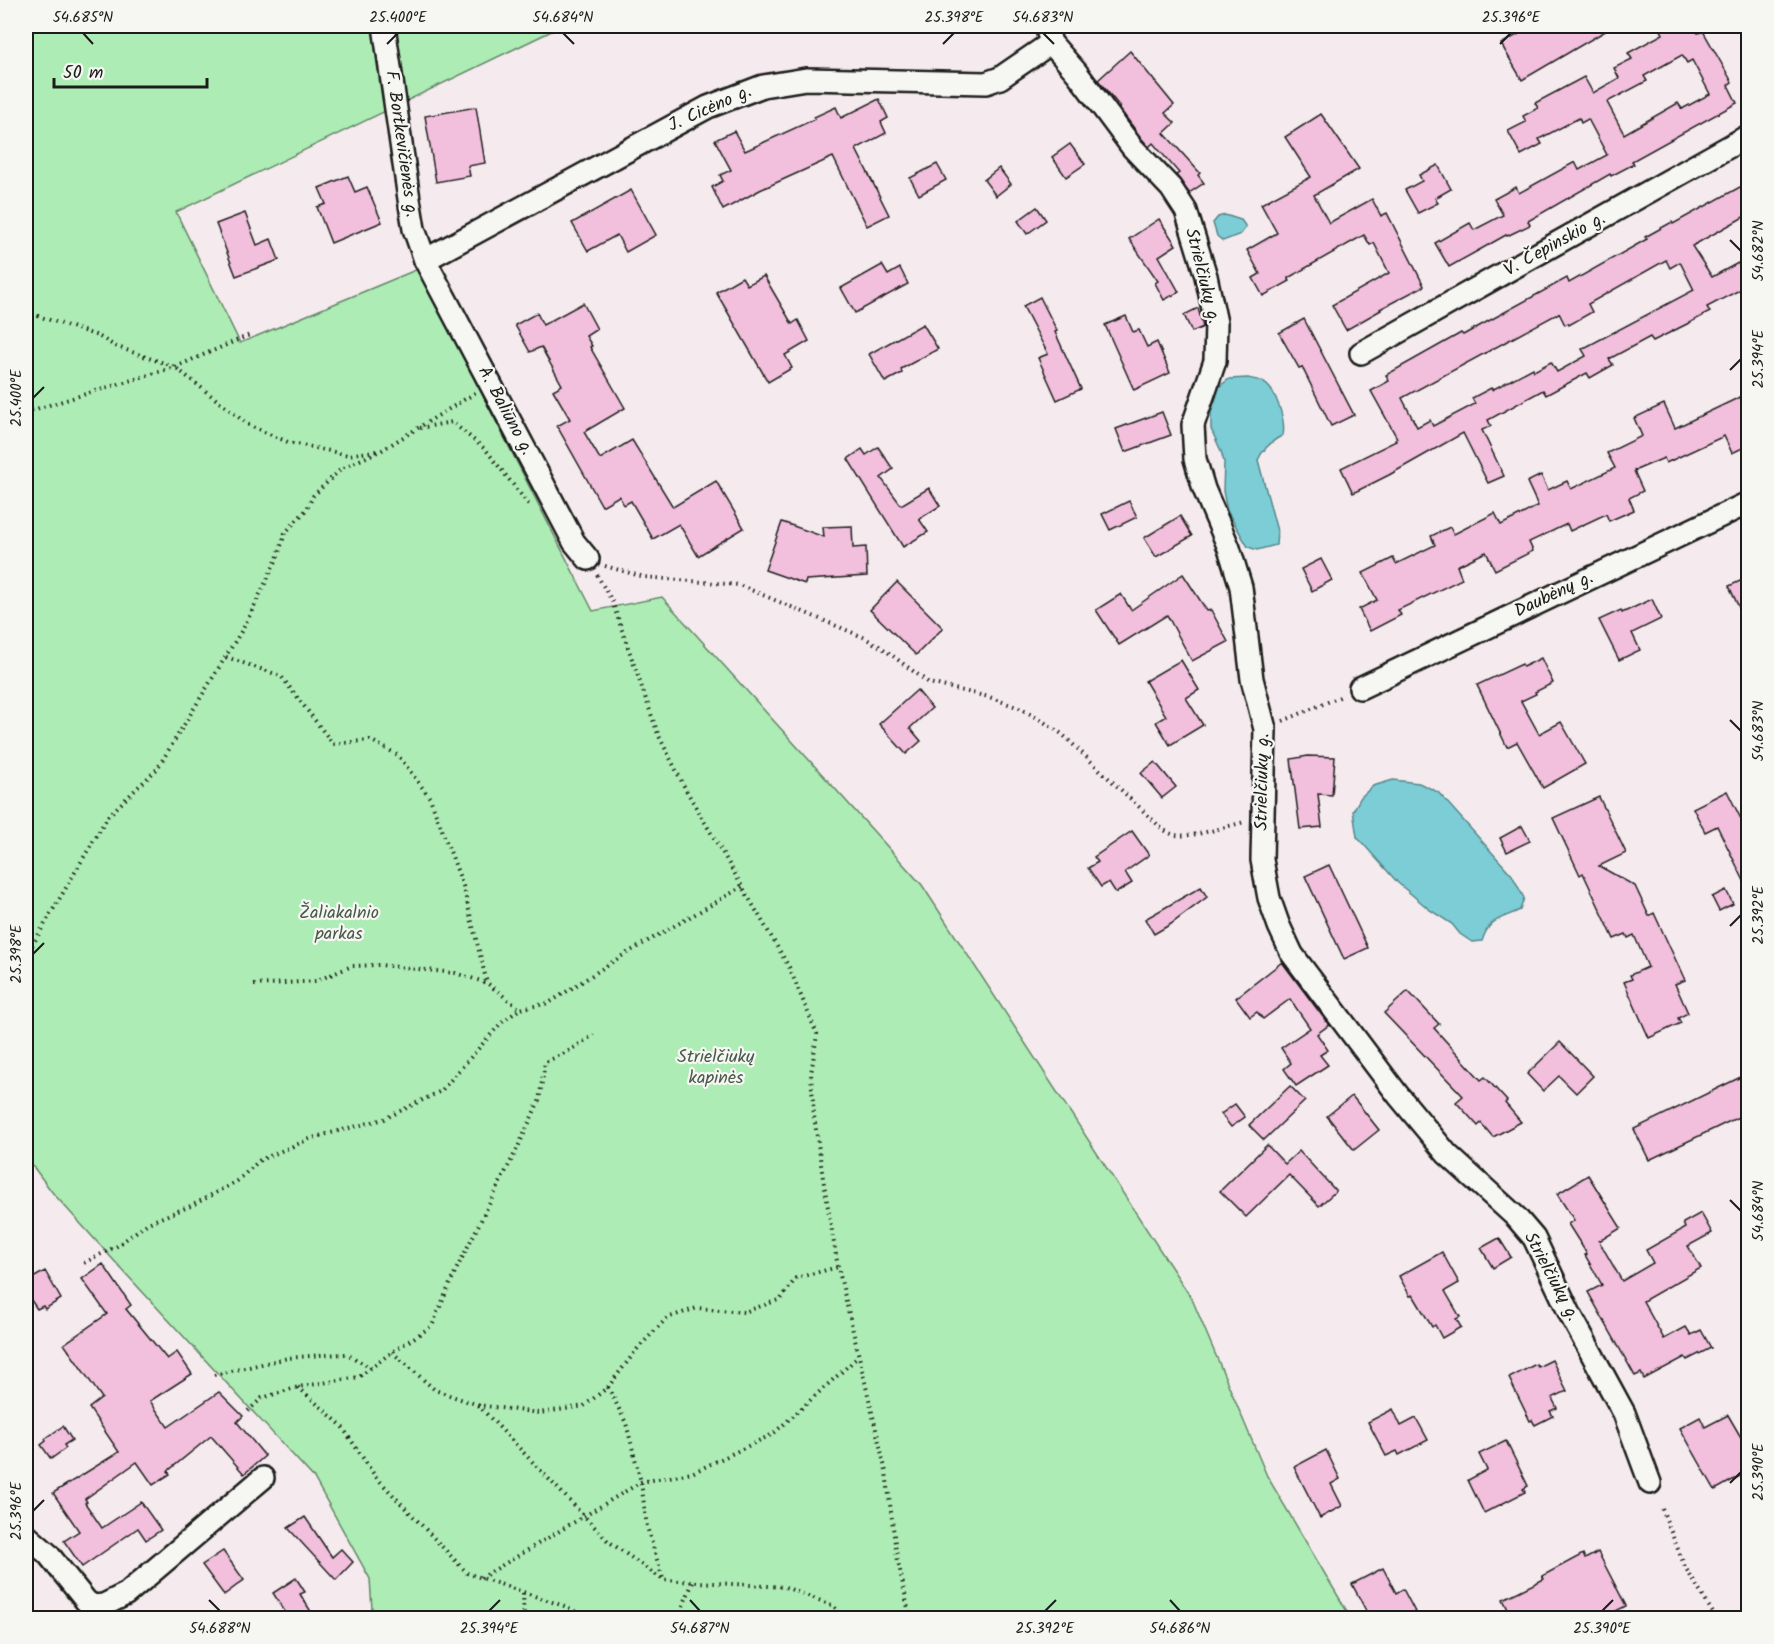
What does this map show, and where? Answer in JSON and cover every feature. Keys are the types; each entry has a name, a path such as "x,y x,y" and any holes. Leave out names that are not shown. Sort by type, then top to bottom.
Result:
{"street":[{"name":"F. Bortkevičienės g.","path":"384,26 410,209 414,229 425,260"},
{"name":"J. Cicėno g.","path":"425,260 648,138 738,94 763,86 806,79 986,83 1000,78 1048,34"},
{"name":"Strielčiukų g.","path":"1048,34 1132,147 1171,188 1186,211 1206,276 1216,323 1215,361 1193,425 1195,459 1204,489 1229,548 1241,587 1252,680 1265,729 1262,860 1269,898 1279,926 1292,954 1358,1044 1447,1154 1516,1217 1534,1238 1570,1314 1624,1413 1650,1482"},
{"name":"V. Čepinskio g.","path":"1360,353 1749,136"},
{"name":"A. Baliūno g.","path":"425,260 574,542 588,559"},
{"name":"Daubėnų g.","path":"1360,688 1749,503"},
{"path":"26,1535 48,1554 86,1601 93,1606 104,1605 126,1594 263,1478"}],"path":[{"path":"26,312 98,336 114,346 175,367 250,426 288,442 348,455 382,450"},
{"path":"26,412 175,367 252,334"},
{"path":"26,956 108,816 157,769 245,625 277,560 285,533 307,509 313,496 342,468 382,450 491,383"},
{"path":"417,428 452,422 486,450 538,512"},
{"path":"588,559 610,568 644,577 739,585 863,637 881,647 929,683 989,697 1017,707 1062,734 1155,822 1164,830 1174,834 1187,835 1263,818"},
{"path":"588,559 612,601 658,734 686,790 744,886 789,967 817,1034 811,1074 814,1116 838,1267 886,1472 897,1551 910,1618"},
{"path":"226,657 280,676 333,744 370,740 398,755 430,798 463,886 487,983"},
{"path":"1265,729 1360,688"},
{"path":"84,1263 117,1246 148,1223 193,1205 237,1181 260,1160 312,1138 384,1119 441,1091 501,1023 520,1009 549,1004 620,957 744,886"},
{"path":"254,985 316,981 352,966 380,965 455,973 487,983 520,1009"},
{"path":"248,1412 262,1398 298,1387 360,1377 392,1352 432,1326 455,1272 539,1101 545,1062 567,1052 594,1035"},
{"path":"392,1352 435,1390 478,1405 539,1413 584,1406 608,1387 638,1348 667,1318 697,1308 744,1312 781,1299 796,1278 838,1267"},
{"path":"214,1375 288,1358 321,1355 347,1354 371,1368"},
{"path":"481,1578 641,1482 692,1473 773,1434 858,1357"},
{"path":"298,1387 341,1425 382,1485 467,1573 564,1606 590,1618"},
{"path":"608,1387 626,1423 641,1482 647,1527 663,1580"},
{"path":"478,1405 608,1541 663,1580 785,1587 834,1606 842,1618"},
{"path":"1662,1509 1685,1567 1716,1618"},
{"path":"684,1618 683,1606 693,1582"},
{"path":"523,1593 524,1618"}],"green space":[{"path":"26,26 562,26 176,212 240,343 418,269 593,611 662,597 922,885 1192,1299 1267,1476 1351,1618 360,1618 372,1609 370,1579 314,1478 52,1192 26,1157"}],"water":[{"path":"1225,215 1241,220 1246,227 1241,234 1223,241 1217,236 1213,223 1218,217"},
{"path":"1248,378 1263,382 1272,391 1279,406 1284,429 1283,435 1268,445 1258,460 1277,531 1276,545 1257,550 1248,547 1227,511 1223,491 1224,462 1211,429 1211,413 1220,386 1229,379"},
{"path":"1393,780 1419,783 1438,792 1512,875 1524,898 1520,910 1492,923 1482,941 1472,942 1460,934 1452,924 1430,910 1398,883 1357,837 1353,811 1361,797 1373,786"}],"building":[{"path":"1533,26 1614,26 1522,80 1501,44"},
{"path":"1659,26 1694,26 1698,33 1703,31 1732,82 1728,85 1737,103 1632,161 1634,164 1611,176 1610,174 1528,221 1530,225 1506,235 1449,267 1435,243 1470,223 1474,230 1503,215 1494,199 1516,187 1519,193 1575,162 1579,170 1607,155 1588,119 1581,123 1579,118 1539,139 1542,144 1521,155 1508,131 1526,122 1523,116 1538,108 1535,103 1584,77 1593,93 1619,78 1614,68 1632,59 1628,53 1663,34","holes":["1682,55 1687,63 1692,60 1710,94 1682,109 1678,103 1624,134 1607,102 1647,81 1644,76"]},
{"path":"1130,51 1174,105 1165,113 1175,123 1164,133 1200,173 1198,175 1204,183 1189,193 1176,175 1179,173 1153,143 1149,147 1142,139 1098,80"},
{"path":"879,99 888,118 881,122 886,133 856,149 889,215 867,226 833,157 760,190 723,210 712,187 723,181 720,175 731,170 715,140 734,131 745,151 836,107 841,118"},
{"path":"476,107 485,163 468,166 470,176 436,182 425,116"},
{"path":"1321,114 1359,169 1314,195 1329,223 1372,199 1381,216 1387,213 1424,286 1346,330 1332,305 1389,273 1374,243 1370,245 1364,235 1288,278 1290,281 1263,296 1253,278 1260,274 1247,250 1277,233 1261,204 1311,177 1285,137"},
{"path":"1070,144 1085,164 1066,177 1052,157"},
{"path":"937,164 946,180 919,195 910,178"},
{"path":"1438,165 1451,189 1435,198 1438,203 1418,213 1405,190 1422,181 1419,175"},
{"path":"999,168 1011,184 996,196 984,180"},
{"path":"348,176 355,192 367,187 382,222 331,243 317,207 326,204 319,188"},
{"path":"1749,182 1749,214 1692,246 1712,277 1738,263 1740,266 1749,261 1749,285 1707,307 1710,312 1653,341 1650,337 1609,359 1613,365 1590,378 1587,373 1546,395 1543,390 1488,420 1491,426 1482,430 1504,476 1488,483 1463,433 1353,493 1341,468 1396,441 1397,438 1371,391 1389,381 1386,375 1567,278 1569,283 1647,239 1645,237 1672,222 1673,224","holes":["1666,260 1670,268 1680,262 1694,290 1582,349 1586,356 1557,372 1551,362 1534,371 1533,368 1472,398 1475,404 1433,426 1430,420 1417,427 1402,398 1559,313 1565,325 1568,323 1569,325 1592,312 1588,304"]},
{"path":"631,190 656,235 626,252 617,235 588,251 572,223"},
{"path":"1037,207 1046,220 1027,234 1018,221"},
{"path":"245,213 257,245 271,239 279,260 236,276 216,224"},
{"path":"1159,219 1176,245 1159,256 1179,292 1164,300 1155,283 1158,281 1129,239"},
{"path":"882,265 888,275 900,268 908,284 855,313 841,288"},
{"path":"764,276 792,324 798,320 809,341 785,355 792,368 768,382 716,292 742,277 747,285"},
{"path":"1040,297 1081,389 1057,400 1038,358 1048,354 1023,306"},
{"path":"583,303 597,329 586,336 592,346 590,347 625,408 584,432 600,459 632,440 673,507 716,481 744,528 698,556 679,524 653,539 631,501 624,505 619,496 602,506 557,426 570,419 553,390 562,385 541,347 530,352 515,325 537,313 543,325"},
{"path":"1198,308 1203,327 1192,332 1184,315"},
{"path":"1126,316 1133,332 1139,330 1147,347 1157,342 1170,373 1134,390 1105,325"},
{"path":"1304,319 1354,415 1331,426 1302,367 1299,368 1279,333"},
{"path":"923,324 938,349 901,369 902,373 885,382 869,354"},
{"path":"1740,397 1749,415 1749,445 1732,453 1724,436 1666,463 1664,458 1634,471 1643,491 1629,498 1634,510 1609,521 1606,514 1570,531 1567,524 1529,542 1533,551 1495,570 1486,552 1457,566 1462,579 1398,610 1401,615 1370,631 1359,609 1377,600 1363,573 1393,558 1396,564 1435,545 1431,536 1450,527 1454,534 1495,513 1501,525 1538,506 1527,482 1541,475 1548,490 1567,481 1571,489 1615,468 1607,453 1642,436 1634,418 1664,404 1675,428"},
{"path":"1162,412 1171,435 1125,452 1116,429"},
{"path":"878,447 893,469 881,478 901,505 929,488 940,506 919,519 928,532 903,547 848,459 862,449 866,455"},
{"path":"1129,501 1137,517 1110,530 1102,514"},
{"path":"1180,516 1192,536 1156,557 1144,538"},
{"path":"782,522 824,537 823,527 852,526 853,548 866,547 867,576 806,580 805,584 765,570"},
{"path":"1321,559 1332,580 1312,591 1301,569"},
{"path":"1183,574 1207,611 1211,610 1228,642 1192,661 1167,615 1119,645 1096,610 1121,594 1131,610"},
{"path":"1749,577 1749,629 1729,586"},
{"path":"897,582 943,628 916,655 870,610"},
{"path":"1652,599 1661,619 1632,633 1640,650 1619,660 1599,620 1621,610 1622,613"},
{"path":"1541,658 1553,683 1521,701 1539,734 1561,722 1585,764 1543,788 1517,742 1507,747 1477,685 1522,664 1523,667"},
{"path":"1181,660 1199,690 1186,698 1203,725 1170,745 1156,722 1166,716 1145,681"},
{"path":"917,690 932,708 910,728 921,741 906,754 879,724"},
{"path":"1308,756 1335,757 1332,795 1318,794 1322,827 1300,829 1291,759"},
{"path":"1155,762 1176,787 1162,798 1141,773"},
{"path":"1727,791 1749,835 1749,891 1717,826 1705,832 1693,808"},
{"path":"1599,797 1626,853 1599,866 1635,886 1649,916 1654,913 1685,980 1675,984 1688,1013 1678,1018 1681,1023 1649,1038 1624,982 1632,979 1630,975 1648,967 1634,935 1628,938 1626,934 1614,939 1583,873 1580,875 1553,818"},
{"path":"1522,826 1530,841 1507,852 1500,838"},
{"path":"1132,831 1149,855 1125,872 1132,883 1116,893 1109,882 1101,887 1088,868 1098,862 1094,857"},
{"path":"1329,865 1368,948 1344,959 1305,876"},
{"path":"1201,887 1207,897 1154,934 1145,919"},
{"path":"1726,890 1733,904 1719,911 1712,897"},
{"path":"1282,962 1329,1025 1317,1034 1328,1050 1320,1055 1328,1065 1296,1086 1284,1069 1291,1063 1281,1048 1310,1028 1290,999 1263,1019 1257,1012 1250,1017 1236,998"},
{"path":"1408,991 1439,1024 1434,1028 1481,1080 1485,1077 1507,1101 1505,1103 1521,1122 1493,1137 1481,1123 1478,1126 1456,1102 1463,1096 1384,1013"},
{"path":"1560,1042 1593,1076 1576,1093 1559,1076 1543,1091 1527,1074"},
{"path":"1749,1073 1749,1112 1649,1160 1634,1129"},
{"path":"1290,1086 1305,1101 1264,1140 1249,1125"},
{"path":"1352,1096 1379,1130 1354,1150 1327,1116"},
{"path":"1235,1104 1245,1117 1231,1127 1221,1114"},
{"path":"1267,1145 1285,1164 1299,1151 1336,1191 1319,1206 1289,1175 1246,1217 1220,1191"},
{"path":"1588,1175 1621,1228 1599,1241 1622,1281 1653,1263 1646,1250 1685,1228 1683,1223 1701,1213 1712,1233 1688,1246 1701,1268 1643,1301 1664,1339 1686,1327 1691,1335 1701,1330 1711,1348 1687,1360 1685,1357 1644,1379 1641,1373 1635,1376 1588,1292 1602,1285 1585,1255 1587,1254 1568,1224 1574,1220 1557,1194"},
{"path":"1499,1238 1511,1257 1493,1268 1481,1248"},
{"path":"1442,1252 1459,1283 1445,1291 1460,1317 1456,1319 1461,1327 1442,1338 1435,1325 1432,1327 1413,1295 1410,1296 1399,1276"},
{"path":"103,1264 131,1305 126,1309 167,1359 177,1352 192,1374 150,1401 168,1427 219,1392 243,1416 237,1422 265,1456 244,1474 211,1436 168,1471 170,1474 153,1485 137,1462 85,1499 87,1502 85,1503 102,1528 141,1502 161,1530 146,1540 138,1528 82,1567 64,1541 79,1531 53,1493 119,1452 89,1408 102,1398 64,1344 107,1314 82,1279"},
{"path":"45,1271 61,1299 45,1309 43,1306 37,1309 26,1293 26,1282"},
{"path":"1552,1360 1567,1391 1552,1398 1557,1408 1550,1411 1553,1416 1535,1425 1532,1420 1530,1421 1509,1378 1536,1364 1538,1367"},
{"path":"1393,1409 1401,1426 1416,1418 1428,1440 1399,1455 1397,1451 1386,1456 1368,1422"},
{"path":"1728,1415 1749,1451 1749,1471 1715,1490 1680,1428 1700,1417 1705,1427"},
{"path":"63,1426 72,1440 64,1445 66,1448 51,1459 41,1445 46,1441 45,1439"},
{"path":"1506,1441 1528,1486 1523,1489 1525,1492 1484,1513 1468,1480 1487,1470 1479,1454"},
{"path":"1326,1450 1340,1479 1331,1484 1342,1506 1320,1518 1294,1467"},
{"path":"305,1517 332,1557 341,1549 353,1562 336,1580 288,1528"},
{"path":"223,1551 244,1580 224,1595 202,1565"},
{"path":"1598,1552 1626,1606 1602,1618 1512,1618 1503,1599 1544,1579 1542,1576 1583,1554 1585,1559"},
{"path":"1383,1568 1396,1593 1403,1589 1415,1612 1403,1618 1370,1618 1352,1584"},
{"path":"296,1578 305,1592 300,1594 315,1618 289,1618 273,1593"}],"park label":[{"name":"Žaliakalnio parkas","path":"339,923"},
{"name":"Strielčiukų kapinės","path":"716,1067"}]}
